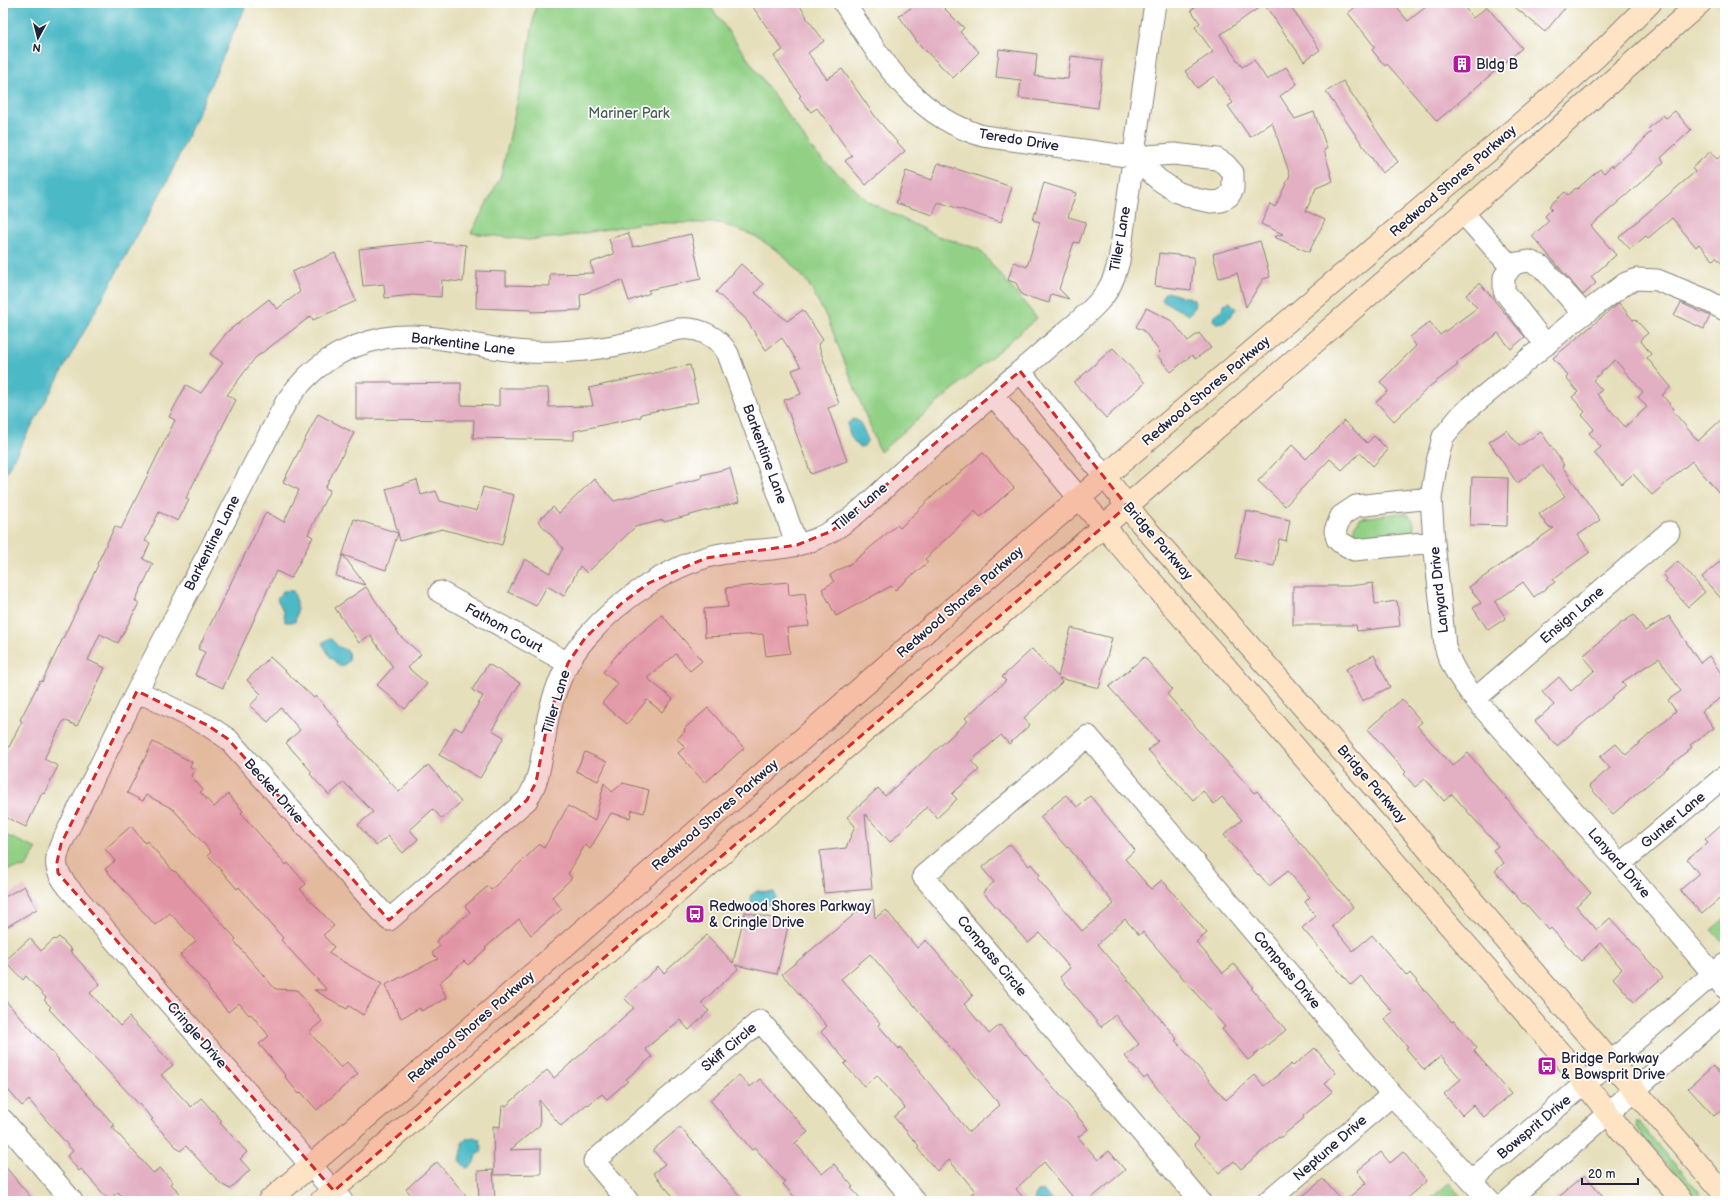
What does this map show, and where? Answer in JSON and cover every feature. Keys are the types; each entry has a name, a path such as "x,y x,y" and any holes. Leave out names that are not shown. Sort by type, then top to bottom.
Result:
{"main road":[{"name":"Redwood Shores Parkway","path":"269,1201 1080,499 1538,108 1597,56 1650,3"},
{"path":"332,1198 474,1067 1103,525 1127,506 1463,213 1700,3"},
{"name":"Bridge Parkway","path":"1105,478 1127,506 1384,798 1725,1195"},
{"path":"1080,499 1585,1083 1621,1130 1683,1201"}],"street":[{"name":"Teredo Drive","path":"844,3 886,65 902,84 918,101 948,123 964,131 983,136 1133,157"},
{"name":"Tiller Lane","path":"389,920 527,800 536,782 549,716 568,663 585,638 611,613 636,592 656,579 690,564 723,554 797,545 816,539 847,521 1100,301 1108,291 1119,261 1155,3"},
{"path":"1463,213 1511,267"},
{"path":"1546,345 1504,291 1504,278 1511,267 1517,263 1529,261 1541,266 1584,314"},
{"name":"Lanyard Drive","path":"1721,976 1475,699 1462,681 1447,652 1434,542 1431,498 1436,466 1444,437 1462,414 1619,287 1638,278 1665,282 1725,310"},
{"name":"Barkentine Lane","path":"56,867 61,844 137,691 286,402 302,382 323,363 355,346 386,338 424,337 517,351 564,352 608,347 679,329 696,331 709,335 722,344 728,354 797,545"},
{"name":"Bridge Parkway","path":"1020,371 1105,478"},
{"path":"993,395 1080,499"},
{"path":"1431,498 1356,506 1341,516 1335,531 1337,539 1340,542 1354,550 1434,542"},
{"name":"Ensign Lane","path":"1475,699 1669,532"},
{"name":"Fathom Court","path":"440,592 568,663"},
{"name":"Becket Drive","path":"137,691 207,725 228,739 389,920"},
{"name":"Compass Drive","path":"1088,736 1392,1094 1490,1201"},
{"name":"Compass Circle","path":"1088,736 924,876 1200,1201"},
{"name":"Gunter Lane","path":"1620,864 1725,776"},
{"name":"Cringle Drive","path":"56,867 61,878 68,887 310,1165 332,1198"},
{"name":"Bowsprit Drive","path":"1472,1180 1611,1061 1721,976"},
{"path":"1508,1201 1725,1011"},
{"name":"Skiff Circle","path":"628,1201 594,1161 760,1021 915,1201"},
{"name":"Neptune Drive","path":"1268,1201 1392,1094"},
{"path":"3,1120 72,1201"}],"highlighted area":[{"path":"1020,371 1127,506 334,1191 58,873 57,862 61,844 137,691 207,725 228,739 389,920 527,800 536,782 549,716 568,663 585,638 622,603 649,583 706,558 797,545 832,531"}],"green space":[{"name":"Mariner Park","path":"536,3 708,3 815,153 869,202 935,235 979,249 1037,318 880,452 828,320 808,283 782,254 755,236 720,223 642,223 562,237 528,240 471,233 501,176 528,54"},
{"path":"1401,513 1408,515 1413,520 1414,527 1412,534 1358,539 1354,534 1354,527 1361,518"},
{"path":"3,834 37,849 26,867 3,870"},
{"path":"1725,918 1725,938 1722,941 1711,930"},
{"path":"1635,1122 1639,1122 1706,1201 1699,1201 1636,1127"},
{"path":"1449,1183 1465,1201 1428,1201"}],"water":[{"path":"3,3 247,3 169,178 3,478"},
{"path":"1168,292 1183,297 1189,297 1194,300 1195,304 1192,312 1189,315 1162,301 1164,294"},
{"path":"1230,302 1236,309 1225,322 1216,323 1213,320 1214,316 1222,310 1223,304"},
{"path":"854,419 860,422 868,440 864,446 861,447 855,443 848,430 848,423"},
{"path":"283,591 293,591 295,595 297,614 295,622 285,622 284,612 277,599"},
{"path":"330,638 339,647 348,651 349,661 341,667 331,658 322,643"},
{"path":"757,891 774,892 776,896 774,904 770,906 762,903 755,904 751,902 750,896"},
{"path":"474,1137 480,1140 482,1151 476,1157 474,1163 470,1167 466,1168 460,1161 462,1143 466,1139"},
{"path":"1043,1190 1052,1201 1034,1200 1036,1193"}],"building":[{"path":"750,3 798,3 806,17 824,41 808,53 827,79 842,69 877,119 905,151 866,185 845,161 852,156 817,108 811,112 799,97 801,96 774,56 783,50"},
{"path":"918,3 939,3 964,28 960,32 979,52 953,78 918,43 899,16"},
{"path":"1201,3 1288,3 1320,50 1304,61 1264,4 1220,35 1242,67 1254,60 1267,80 1286,67 1297,84 1280,96 1295,119 1314,112 1327,148 1324,150 1333,181 1316,188 1306,211 1325,220 1309,252 1274,237 1283,234 1261,224 1270,204 1275,207 1290,175 1272,122 1250,137 1228,106 1233,103 1214,76 1197,88 1185,71 1213,52 1195,27 1200,23 1191,10"},
{"path":"1360,3 1393,3 1408,21 1431,3 1461,3 1473,18 1487,7 1522,48 1437,121 1387,64 1385,66 1372,50 1375,47 1348,13"},
{"path":"1510,3 1569,3 1545,32"},
{"path":"999,49 1037,54 1035,76 1068,79 1071,56 1103,60 1098,108 1019,98 1021,80 996,77"},
{"path":"1343,81 1398,162 1382,173 1326,92"},
{"path":"1675,111 1691,130 1661,158 1664,162 1591,226 1616,255 1591,277 1596,283 1583,295 1532,236 1549,221 1545,216 1552,209 1549,206 1565,192 1568,195 1600,169 1604,173 1612,165 1613,167 1645,139 1644,138 1651,132 1648,129 1663,115 1666,118"},
{"path":"1711,151 1717,159 1725,152 1725,267 1716,257 1713,260 1699,244 1696,247 1672,218 1648,238 1646,236 1630,249 1619,237 1695,172 1692,168"},
{"path":"938,163 1012,187 1001,222 938,202 933,215 896,203 906,171 932,180"},
{"path":"1044,183 1076,193 1068,217 1086,222 1079,243 1074,242 1059,289 1069,299 1051,294 1049,303 1022,295 1016,283 1008,280 1014,262 1027,267 1040,222 1033,220"},
{"path":"628,233 633,247 691,234 701,279 648,290 650,293 629,301 622,280 580,295 581,310 531,312 531,310 476,308 477,271 506,272 506,285 550,286 550,274 594,273 590,263 614,254 609,239"},
{"path":"1260,241 1270,277 1263,279 1246,307 1237,273 1219,278 1213,254"},
{"path":"426,242 466,245 463,282 442,280 441,297 412,295 385,298 384,284 363,286 359,249"},
{"path":"335,253 356,301 313,320 311,316 255,358 227,395 236,400 186,498 189,500 178,521 159,512 145,541 150,543 143,559 153,564 135,601 139,603 118,643 100,634 88,660 105,668 77,726 64,720 44,759 58,766 44,794 42,793 26,827 3,816 3,759 22,721 20,720 40,681 42,682 115,526 121,529 175,420 169,417 186,385 201,393 223,363 210,354 228,331 269,299 277,309 300,292 292,272"},
{"path":"1159,253 1194,257 1191,290 1155,286"},
{"path":"741,264 763,284 755,293 787,321 803,310 823,340 818,344 839,404 828,408 847,461 811,474 784,400 801,394 792,370 801,367 782,338 766,350 745,318 716,292"},
{"path":"1480,283 1525,337 1511,349 1498,333 1456,363 1458,365 1430,386 1394,421 1376,402 1388,391 1380,382 1416,346 1410,337 1430,322 1440,335 1477,308 1466,295"},
{"path":"1619,303 1633,320 1635,319 1648,333 1640,340 1651,354 1647,358 1671,387 1662,395 1674,409 1672,410 1698,441 1725,416 1725,500 1692,461 1652,495 1633,474 1622,484 1594,453 1601,447 1589,433 1594,429 1582,415 1585,412 1572,397 1578,392 1566,378 1568,376 1553,358","holes":["1615,360 1643,392 1638,397 1647,407 1625,427 1597,394 1602,390 1593,380"]},
{"path":"1681,303 1710,316 1704,329 1674,315"},
{"path":"1146,308 1172,321 1188,341 1199,333 1211,348 1195,359 1192,355 1171,372 1157,355 1160,352 1143,330 1136,327"},
{"path":"1113,348 1145,383 1106,418 1074,383"},
{"path":"690,365 698,402 641,414 641,417 574,431 574,440 473,438 474,420 356,419 356,382 392,382 393,384 461,383 461,405 499,406 499,388 548,388 549,407 593,406 589,388"},
{"path":"318,414 354,433 325,488 330,490 308,534 313,537 291,578 276,571 223,688 195,675 205,652 198,649 266,512 284,522 299,490 283,482"},
{"path":"1344,421 1367,443 1374,436 1388,450 1373,466 1360,453 1342,470 1330,459 1285,506 1258,481 1292,445 1306,459"},
{"path":"1507,430 1519,446 1541,432 1564,465 1562,466 1600,520 1578,535 1590,552 1553,579 1555,582 1534,597 1523,582 1495,602 1506,618 1488,630 1473,608 1481,603 1469,587 1554,528 1548,527 1539,514 1565,496 1542,465 1517,483 1489,442"},
{"path":"983,453 1014,488 980,517 975,511 925,559 928,562 895,590 891,586 836,616 822,589 834,582 830,575 853,562 897,525 900,528 939,490"},
{"path":"730,468 739,502 664,522 663,520 635,527 587,573 580,566 564,596 547,586 536,606 508,592 525,559 550,573 563,548 538,521 553,507 559,513 594,479 614,501 702,478 701,475"},
{"path":"1472,477 1508,478 1507,526 1470,525"},
{"path":"417,480 421,495 436,491 440,501 477,511 483,487 514,495 502,545 442,529 400,541 386,489"},
{"path":"1246,511 1290,520 1286,541 1279,539 1274,566 1236,558"},
{"path":"354,519 398,533 386,570 343,555 365,585 336,576"},
{"path":"1725,557 1725,603 1702,577"},
{"path":"1678,561 1705,592 1688,607 1665,581 1667,579 1663,574"},
{"path":"788,582 789,595 805,593 809,626 787,628 790,653 766,656 763,634 705,637 704,609 728,607 726,588"},
{"path":"1373,583 1375,604 1397,601 1400,626 1357,631 1356,625 1293,625 1293,586 1349,586"},
{"path":"366,587 401,637 421,654 408,668 427,684 405,709 377,685 393,667 370,635 359,643 335,608"},
{"path":"662,615 702,661 690,671 676,654 647,678 673,699 662,712 647,700 627,724 602,703 618,684 603,672 620,651"},
{"path":"1634,615 1645,631 1669,616 1700,663 1709,656 1725,679 1725,695 1702,711 1714,728 1690,745 1692,747 1613,814 1589,786 1610,768 1600,757 1616,744 1626,755 1676,711 1668,700 1681,691 1659,658 1622,682 1626,686 1557,746 1535,721 1554,705 1542,692 1559,677 1571,691 1595,670 1583,656 1620,624"},
{"path":"1071,628 1112,638 1099,688 1059,678 1062,682 1024,718 1030,725 1009,744 1001,735 971,761 979,770 952,794 957,799 937,818 927,807 890,842 865,814 872,889 824,893 820,851 846,848 855,826 847,817 878,788 885,796 968,721 965,718 1006,681 1002,677 1032,649 1058,677"},
{"path":"1374,655 1390,687 1362,701 1346,669"},
{"path":"270,657 314,698 316,696 339,722 338,724 399,792 428,765 461,802 442,819 433,809 410,830 418,839 403,853 388,836 376,846 358,825 373,812 344,782 329,795 310,774 312,772 286,743 300,730 281,708 268,722 250,706 261,694 247,680"},
{"path":"1144,657 1172,689 1167,694 1254,793 1257,791 1353,907 1332,926 1353,951 1372,935 1407,976 1410,973 1452,1022 1454,1021 1477,1048 1474,1051 1511,1094 1484,1117 1473,1105 1462,1115 1444,1094 1461,1079 1441,1056 1424,1070 1406,1048 1408,1047 1384,1019 1393,1012 1361,976 1351,985 1302,928 1316,916 1305,902 1310,897 1288,871 1269,886 1224,835 1242,820 1222,797 1214,804 1203,791 1193,800 1148,750 1158,741 1109,687"},
{"path":"488,664 520,683 492,730 504,737 480,778 439,755 455,727 462,731 483,696 472,690"},
{"path":"1402,699 1422,722 1417,726 1452,766 1468,753 1526,822 1591,893 1576,906 1597,930 1610,918 1663,977 1634,1002 1613,978 1622,969 1600,943 1581,961 1551,928 1549,930 1525,903 1523,904 1495,871 1504,863 1493,850 1498,846 1452,794 1444,801 1425,779 1415,787 1404,774 1406,772 1368,729"},
{"path":"708,708 744,748 705,783 678,753 685,747 677,739 685,731 684,729"},
{"path":"153,742 192,762 190,767 195,769 191,776 203,790 200,792 214,807 228,794 243,811 241,813 286,865 288,863 306,884 300,889 334,926 323,935 334,947 328,953 382,984 363,1015 349,1006 347,1009 314,990 327,990 281,940 283,938 239,887 237,889 208,855 211,852 173,809 146,795 143,801 127,793"},
{"path":"585,752 607,762 598,781 576,771"},
{"path":"604,783 612,792 623,783 649,790 644,813 632,810 630,818 611,813 590,849 585,845 568,874 572,878 552,897 562,909 531,935 519,919 485,948 486,949 468,965 464,961 439,983 447,998 421,1011 420,1008 401,1018 385,985 438,959 432,953 440,946 436,941 470,912 465,906 488,886 491,890 540,844 544,848 568,806 595,821"},
{"path":"1066,795 1077,807 1090,796 1135,850 1125,859 1151,889 1162,880 1207,933 1196,942 1223,973 1234,964 1253,987 1251,988 1286,1030 1248,1060 1222,1029 1225,1027 1143,932 1139,935 1125,919 1098,944 1177,1039 1175,1040 1226,1100 1255,1075 1264,1086 1291,1064 1293,1066 1315,1048 1336,1073 1325,1083 1333,1091 1303,1116 1304,1118 1241,1169 1234,1161 1219,1173 1194,1144 1199,1139 1147,1076 1144,1079 1125,1056 1139,1044 1115,1015 1101,1027 1060,977 1070,968 1040,933 1028,943 983,892 994,882 982,868 1010,844 1029,866 1031,864 1040,875 1037,878 1082,931 1114,904 1068,847 1067,848 1040,817"},
{"path":"1725,821 1725,894 1702,914 1680,890 1699,874 1687,859 1708,842 1705,839"},
{"path":"131,826 145,843 147,841 174,872 175,871 236,939 234,941 275,989 297,990 322,1021 309,1032 341,1068 347,1062 358,1074 317,1110 301,1092 299,1094 259,1044 269,1036 251,1014 249,1015 239,1003 228,1012 208,988 209,987 180,955 196,941 170,913 155,925 105,869 115,861 105,849"},
{"path":"24,886 37,909 3,929 3,898"},
{"path":"873,899 875,918 886,910 917,948 926,940 973,996 964,1004 989,1034 1000,1025 1025,1055 1026,1054 1088,1129 1078,1137 1098,1160 1109,1151 1125,1170 1088,1201 1076,1201 1044,1162 1016,1189 1026,1201 963,1201 975,1191 949,1160 937,1171 917,1148 919,1146 894,1117 905,1108 877,1075 864,1086 844,1064 847,1062 821,1032 827,1026 782,974","holes":["870,954 1000,1105 969,1132 920,1072 921,1071 878,1025 880,1023 841,979"]},
{"path":"745,912 789,922 777,974 735,965 738,969 701,1003 709,1011 689,1030 680,1020 645,1049 652,1057 626,1079 628,1081 607,1099 602,1094 588,1105 587,1104 561,1126 539,1100 540,1125 510,1150 541,1149 541,1174 494,1175 493,1126 500,1127 502,1106 506,1106 547,1070 554,1078 634,1008 624,998 658,967 664,973 707,935 733,963"},
{"path":"59,937 72,950 70,951 100,984 90,993 120,1026 129,1017 173,1065 161,1075 191,1107 201,1098 222,1121 220,1123 247,1152 240,1159 250,1170 230,1189 221,1184 186,1146 180,1151 151,1120 153,1119 49,1009 51,1007 44,1000 46,998 26,976 23,980 5,961 30,938 41,951 54,939 55,940"},
{"path":"3,998 59,1060 58,1061 115,1126 112,1127 153,1173 160,1168 173,1182 171,1184 180,1193 171,1201 126,1201 118,1192 109,1200 81,1169 79,1171 67,1156 73,1151 29,1100 22,1106 3,1084"},
{"path":"1713,1066 1725,1080 1725,1106 1714,1116 1688,1088"},
{"path":"739,1075 750,1087 760,1079 808,1132 795,1143 822,1174 834,1164 853,1187 851,1188 863,1201 798,1201 783,1184 785,1182 755,1148 752,1150 710,1100"},
{"path":"680,1127 744,1201 677,1201 653,1173 665,1164 653,1150"},
{"path":"1381,1152 1390,1163 1403,1152 1427,1181 1403,1201 1345,1201 1366,1183 1357,1171"},
{"path":"437,1162 471,1201 417,1201 406,1189"},
{"path":"3,1164 34,1201 3,1201"},
{"path":"493,1170 495,1201 479,1201 478,1171"},
{"path":"1585,1175 1607,1201 1554,1201"},
{"path":"1323,1179 1342,1201 1297,1201"}],"place":[{"name":"Bldg B","path":"1462,64"},
{"name":"Redwood Shores Parkway & Cringle Drive","path":"695,914"},
{"name":"Bridge Parkway & Bowsprit Drive","path":"1547,1066"}]}
